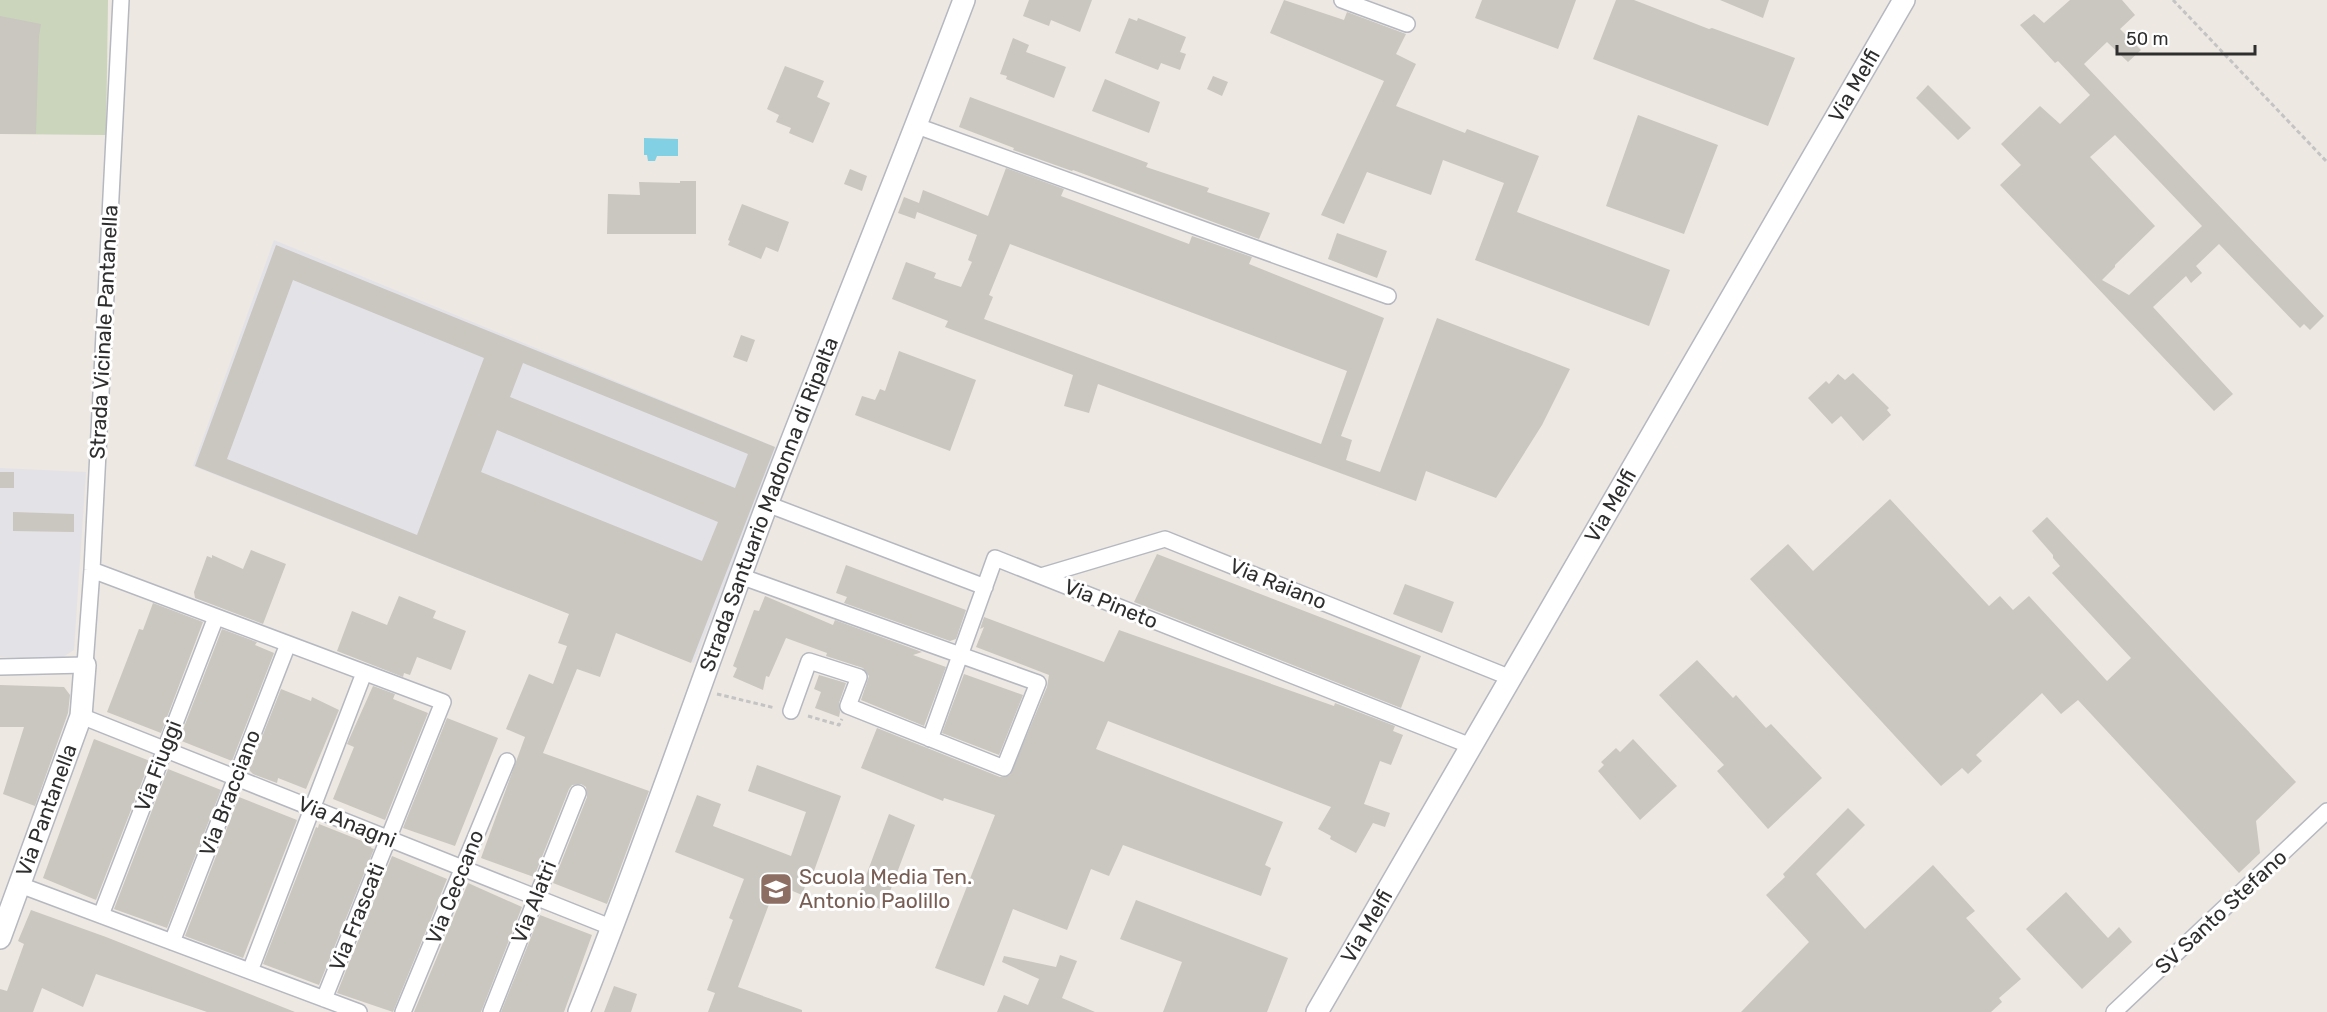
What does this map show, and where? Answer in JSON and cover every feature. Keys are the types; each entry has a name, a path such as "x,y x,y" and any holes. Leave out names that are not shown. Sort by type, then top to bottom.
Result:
{"street":[{"name":"Strada Vicinale Pantanella","path":"85,665 92,570 121,0"},
{"name":"Strada Santuario Madonna di Ripalta","path":"579,1012 613,928 767,504 917,126 964,0"},
{"path":"1342,0 1407,24"},
{"name":"Via Melfi","path":"1317,1012 1904,0"},
{"path":"917,126 1388,296"},
{"path":"767,504 984,587 930,739"},
{"name":"Via Raiano","path":"1041,576 1165,539 1511,678"},
{"name":"Via Pineto","path":"984,587 995,558 1471,746"},
{"path":"92,570 364,673 250,971"},
{"path":"741,576 1038,683 1004,768 849,706 859,677 809,661 790,711"},
{"name":"Via Fiuggi","path":"101,915 216,617"},
{"name":"Via Bracciano","path":"172,942 288,644"},
{"path":"0,667 85,665"},
{"name":"Via Pantanella","path":"0,938 81,716 85,665"},
{"name":"Via Frascati","path":"324,999 443,702 364,673"},
{"name":"Via Anagni","path":"81,716 613,928"},
{"name":"Via Ceccano","path":"403,1012 507,761"},
{"name":"Via Alatri","path":"491,1012 578,793"},
{"name":"SV Santo Stefano","path":"2114,1012 2327,811"},
{"path":"20,885 359,1012"}],"path":[{"path":"2173,0 2327,162"}],"shaded area":[{"path":"274,240 778,448 694,663 193,466"},
{"path":"0,468 86,472 74,650 60,659 0,657"}],"green space":[{"path":"0,0 108,0 106,135 0,134"}],"water":[{"path":"644,138 678,139 678,156 657,156 655,161 648,161 647,155 644,155"}],"building":[{"path":"1029,0 1092,0 1080,32 1051,20 1049,26 1023,16"},
{"path":"1284,0 1344,20 1347,12 1406,34 1396,54 1416,64 1396,106 1465,133 1467,129 1539,156 1517,212 1670,270 1649,326 1475,260 1504,183 1443,160 1431,195 1367,172 1344,224 1321,215 1384,81 1270,33"},
{"path":"1482,0 1576,0 1558,49 1475,18"},
{"path":"1616,0 1634,0 1709,29 1712,28 1795,58 1768,126 1593,59"},
{"path":"1720,0 1769,0 1763,18"},
{"path":"2070,0 2122,0 2135,15 2120,29 2141,50 2128,62 2107,42 2084,64 2324,316 2310,330 2304,324 2300,328 2219,244 2196,266 2202,273 2191,283 2186,276 2153,307 2233,394 2214,411 2000,185 2021,165 2001,144 2040,106 2060,124 2090,95 2058,61 2055,63 2020,25 2034,14 2044,23","holes":["2115,135 2202,226 2129,295 2102,280 2155,226 2090,157"]},
{"path":"0,16 41,24 36,134 0,134"},
{"path":"1129,18 1137,21 1138,18 1186,37 1180,52 1186,54 1180,70 1161,63 1158,70 1115,53"},
{"path":"1013,38 1029,45 1026,52 1066,67 1054,98 1006,79 1007,76 1000,74"},
{"path":"785,66 824,81 817,97 830,103 813,143 789,133 791,128 776,122 779,115 767,109"},
{"path":"1213,76 1228,82 1222,96 1207,89"},
{"path":"1105,79 1160,102 1149,133 1092,111"},
{"path":"1928,85 1971,128 1958,140 1916,98"},
{"path":"970,97 1148,163 1146,167 1209,188 1207,192 1270,213 1259,239 1013,150 1014,148 959,127"},
{"path":"1638,115 1718,145 1684,234 1606,206"},
{"path":"1006,168 1064,189 1061,196 1189,244 1192,236 1252,257 1249,264 1384,318 1341,436 1352,440 1346,460 1380,472 1437,318 1570,369 1542,425 1496,498 1426,471 1416,501 1098,384 1089,413 1064,406 1073,375 945,327 948,321 892,299 906,262 936,273 934,278 961,287 972,262 968,260 977,235 917,212 915,219 898,213 904,197 919,203 923,190 988,216","holes":["1010,244 1347,371 1321,444 984,319 993,297 989,295"]},
{"path":"850,169 867,176 862,191 844,184"},
{"path":"680,181 696,181 696,234 607,234 608,194 640,195 639,182 680,183"},
{"path":"742,204 789,222 778,252 766,247 761,259 728,245"},
{"path":"1337,233 1387,251 1377,278 1328,259"},
{"path":"276,245 775,447 691,663 616,633 600,677 577,669 543,753 649,791 607,904 553,883 587,797 586,787 581,784 572,785 569,789 534,877 481,858 525,737 506,729 529,674 553,684 567,646 558,643 569,614 195,466","holes":["293,280 484,358 417,535 227,459","523,363 748,454 735,488 510,397","497,430 718,522 702,561 481,472"]},
{"path":"741,335 755,340 747,362 733,357"},
{"path":"899,351 976,380 950,451 855,415 862,396 875,400 880,389 885,391"},
{"path":"1853,373 1889,408 1887,410 1891,415 1863,441 1841,416 1832,424 1808,398 1826,381 1829,384 1838,374 1845,380"},
{"path":"0,472 14,472 14,488 0,488"},
{"path":"1890,499 1989,606 2000,596 2013,610 2029,596 2107,681 2131,658 2052,573 2060,566 2032,531 2047,517 2296,782 2256,821 2260,853 2239,873 2078,700 2061,714 2042,693 1976,755 1982,761 1968,774 1962,768 1941,786 1750,579 1788,544 1813,571"},
{"path":"13,512 74,514 74,532 13,531"},
{"path":"251,550 286,564 263,624 195,598 194,592 207,556 212,558 212,555 243,569"},
{"path":"1157,554 1421,656 1401,708 1134,602"},
{"path":"846,565 966,610 956,639 950,641 844,603 847,597 836,593"},
{"path":"1405,584 1454,602 1442,633 1393,614"},
{"path":"399,596 436,611 433,618 466,631 451,670 417,657 410,675 404,673 403,677 337,651 352,611 387,625"},
{"path":"765,596 833,625 835,620 922,652 913,655 946,667 924,726 861,700 869,676 863,668 826,656 827,653 786,638 769,677 766,676 763,690 733,677 737,668 733,666 754,610 759,611"},
{"path":"153,603 203,622 161,733 107,712 139,629 143,630"},
{"path":"984,617 1104,662 1119,630 1334,706 1335,703 1395,726 1393,731 1403,735 1391,765 1380,761 1364,804 1390,813 1385,827 1373,823 1356,853 1330,839 1331,836 1318,829 1331,807 1108,721 1096,749 1283,822 1265,865 1271,868 1261,896 1123,845 1109,876 1091,869 1067,930 1013,909 984,986 935,968 995,815 944,798 943,801 861,768 877,728 1000,777 1010,775 1047,687 1049,675 976,647 984,627 980,629"},
{"path":"222,629 257,642 255,645 274,653 232,761 179,740"},
{"path":"1697,660 1733,698 1736,695 1766,728 1771,724 1822,778 1768,829 1717,771 1724,765 1659,695"},
{"path":"964,674 1023,695 999,755 942,733"},
{"path":"819,675 846,683 839,703 839,717 815,708 821,692 814,689"},
{"path":"0,685 64,687 70,695 68,713 35,806 3,794 24,727 0,727"},
{"path":"373,686 395,694 393,699 428,713 385,820 333,799 354,747 347,744"},
{"path":"281,689 311,701 312,697 339,710 306,789 278,778 277,783 253,774 249,770"},
{"path":"447,718 498,738 455,846 403,828"},
{"path":"94,739 150,761 96,900 43,878"},
{"path":"1633,739 1677,786 1640,820 1598,771 1604,765 1601,762 1616,748 1620,752"},
{"name":"Scuola Media Ten. Antonio Paolillo","path":"757,765 841,796 810,882 807,881 802,895 788,889 785,896 774,891 738,987 802,1010 802,1012 708,1012 715,993 707,990 733,920 729,918 744,879 675,852 697,795 721,804 713,826 791,856 806,812 748,791"},
{"path":"168,769 221,790 167,928 114,909"},
{"path":"239,797 297,820 243,958 185,936"},
{"path":"1848,808 1865,825 1816,874 1865,929 1933,865 1975,911 1966,918 2021,979 1999,998 2002,1002 1991,1012 1741,1012 1809,942 1766,895 1785,877 1783,874"},
{"path":"889,814 915,825 883,910 857,900"},
{"path":"319,824 372,845 371,848 374,849 319,985 263,964"},
{"path":"392,856 447,879 393,1012 337,993"},
{"path":"468,883 522,907 481,1012 414,1012"},
{"path":"2066,892 2108,938 2119,927 2132,942 2082,989 2026,929"},
{"path":"1136,900 1288,958 1267,1012 1163,1012 1182,962 1120,939"},
{"path":"31,910 106,937 295,1012 207,1012 96,974 83,1007 42,988 33,1012 0,1012 0,989 7,991 24,944 18,941"},
{"path":"540,915 592,935 564,1012 501,1012"},
{"path":"1060,955 1077,961 1062,998 1095,1012 997,1012 1004,995 1028,1005 1039,979 1002,962 1004,956 1056,967"},
{"path":"614,986 637,994 631,1012 604,1012"}],"place":[{"name":"Scuola Media Ten. Antonio Paolillo","path":"776,889"}]}
